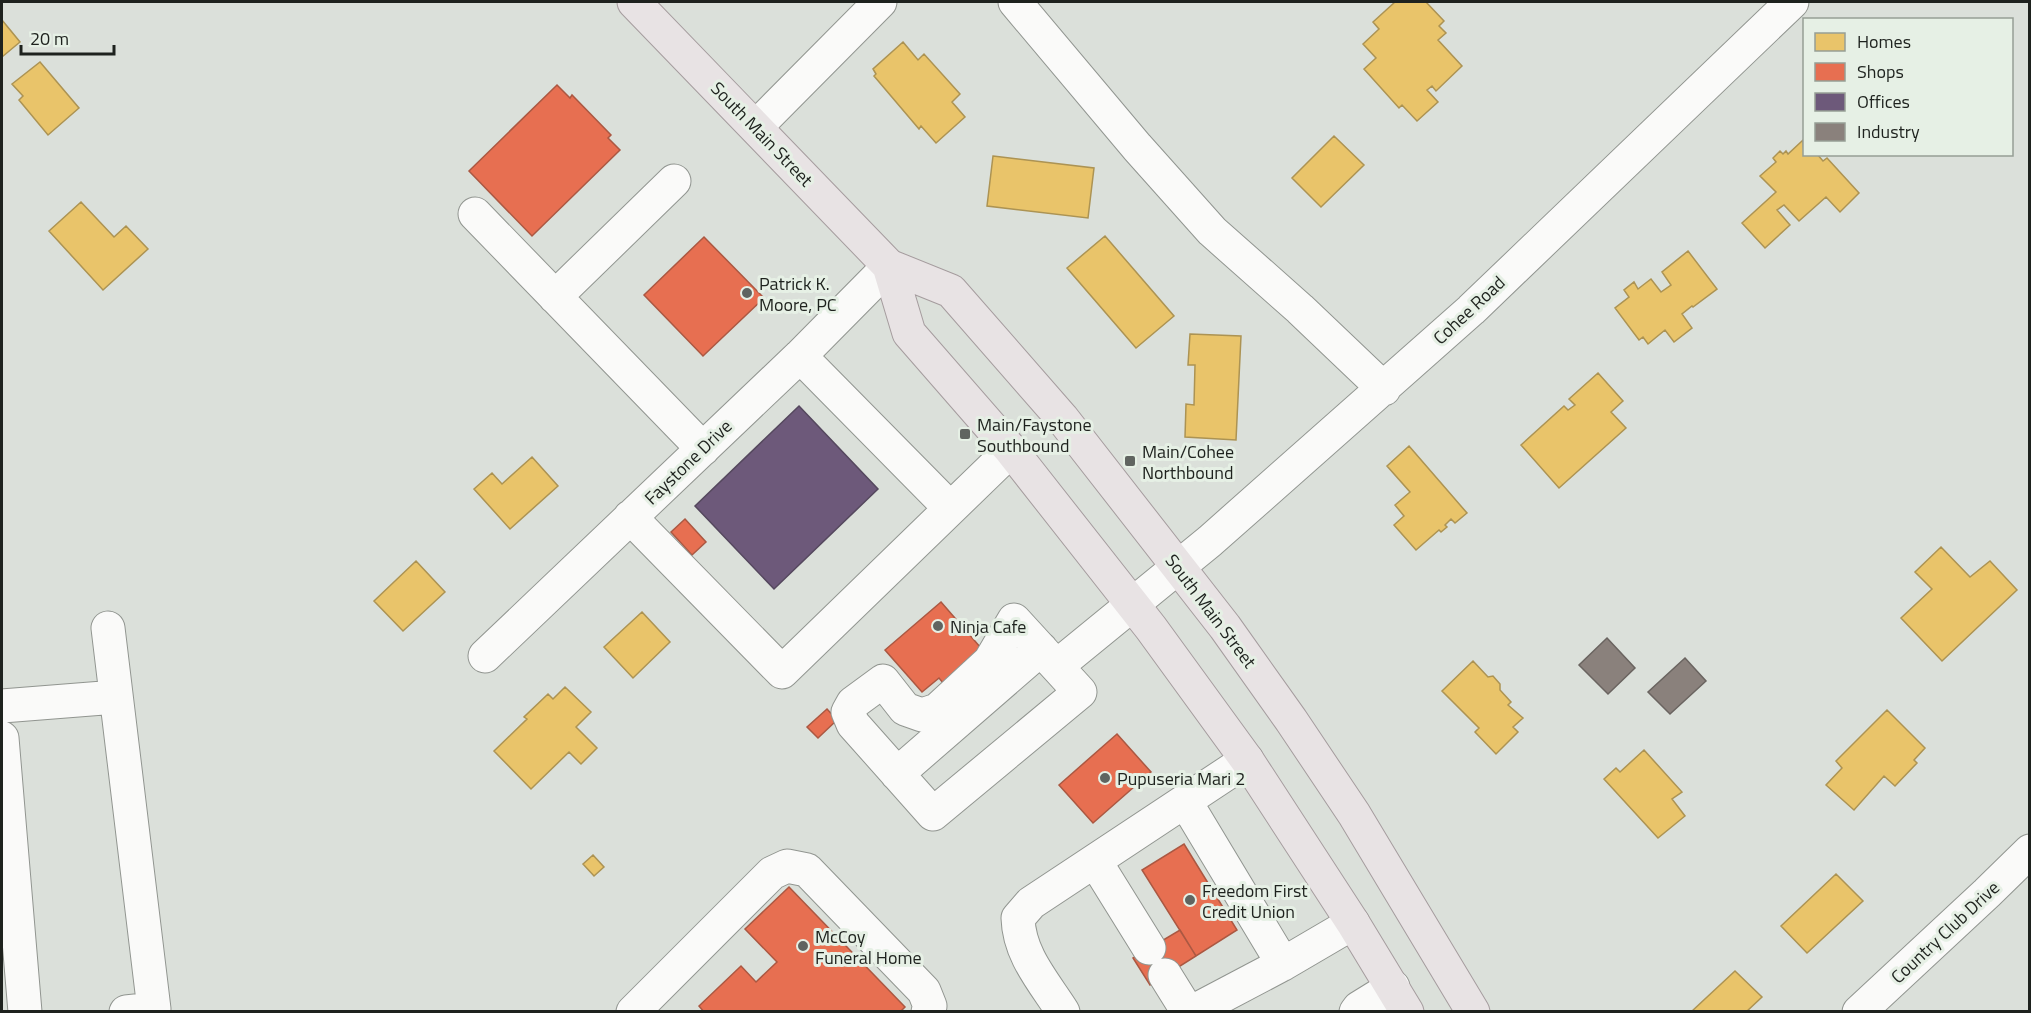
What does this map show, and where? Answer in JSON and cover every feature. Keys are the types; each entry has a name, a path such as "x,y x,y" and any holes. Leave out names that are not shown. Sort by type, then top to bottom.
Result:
{"main road":[{"name":"South Main Street","path":"634,2 889,266 951,291 1062,418 1231,635 1334,782 1473,1011"},
{"name":"South Main Street","path":"889,266 909,333 1011,450 1133,604 1247,760 1400,999"}],"street":[{"path":"756,128 880,2"},
{"path":"1015,2 1137,147 1212,231 1300,309 1384,389"},
{"name":"Cohee Road","path":"897,774 1049,658 1133,604 1179,567 1384,389 1471,310 1792,2"},
{"path":"555,297 674,181"},
{"path":"475,214 703,449"},
{"name":"Faystone Drive","path":"485,656 800,356 889,266"},
{"path":"800,356 950,508"},
{"path":"630,517 782,672 1011,450"},
{"path":"1014,620 1049,658 1080,692 933,814 854,724 848,712 853,703 883,681 905,709 922,715 937,710 990,661 1014,620"},
{"path":"108,628 154,1009 126,1011"},
{"path":"2,706 116,697"},
{"path":"2,738 25,1011"},
{"path":"1063,1011 1024,952 1018,934 1018,918 1031,903 1247,760"},
{"path":"1185,801 1283,964"},
{"name":"Country Club Drive","path":"1859,1011 1987,894 2030,851"},
{"path":"1095,861 1190,1011 1283,964 1353,923"},
{"path":"633,1011 772,873 787,866 807,870 924,992 930,1006 928,1011"},
{"path":"1356,1011 1359,1008 1400,999"}],"building: Homes":[{"path":"1395,2 1426,2 1444,21 1439,26 1446,33 1438,40 1462,66 1436,91 1432,86 1427,90 1438,102 1417,121 1402,105 1399,108 1364,69 1376,58 1363,44 1379,29 1373,22"},
{"path":"2,20 20,42 2,57"},
{"path":"903,42 918,60 924,54 960,94 952,102 965,117 936,143 921,126 919,129 874,76 876,74 873,69"},
{"path":"40,62 79,108 48,135 19,100 23,96 12,84"},
{"path":"1334,136 1364,165 1321,207 1292,178"},
{"path":"1803,140 1803,156 1819,156 1823,161 1827,158 1859,193 1840,212 1826,197 1799,221 1784,205 1777,210 1790,225 1765,248 1742,223 1776,192 1760,176 1776,162 1773,158 1780,151 1783,154 1786,151 1788,154"},
{"path":"993,156 1094,168 1088,218 987,206"},
{"path":"81,202 114,237 126,226 148,249 103,290 49,231"},
{"path":"1105,236 1174,316 1136,348 1067,268"},
{"path":"1688,251 1717,289 1682,314 1692,328 1674,342 1665,330 1648,344 1643,337 1639,340 1615,308 1629,297 1624,290 1634,282 1638,289 1651,279 1661,292 1671,285 1662,272"},
{"path":"1190,334 1241,336 1236,440 1185,437 1186,404 1194,405 1195,365 1188,365"},
{"path":"1598,373 1623,401 1611,412 1626,428 1559,488 1521,445 1564,406 1568,410 1575,405 1569,399"},
{"path":"1409,446 1467,513 1455,523 1451,519 1445,525 1447,527 1441,532 1439,530 1416,550 1394,525 1404,516 1395,505 1410,492 1387,466"},
{"path":"532,457 558,486 510,529 474,489 492,473 502,484"},
{"path":"1941,547 1970,577 1990,561 2017,590 1942,661 1901,618 1932,589 1915,572"},
{"path":"416,561 445,592 403,631 374,601"},
{"path":"642,612 670,642 633,678 604,647"},
{"path":"1473,661 1488,677 1493,676 1500,684 1500,690 1511,702 1508,705 1523,718 1513,727 1518,732 1496,754 1475,732 1479,728 1442,691"},
{"path":"565,687 591,712 576,727 597,748 581,764 569,752 531,789 494,751 527,719 524,717 548,694 553,699"},
{"path":"1887,710 1925,748 1914,760 1917,763 1895,786 1884,776 1854,810 1826,785 1842,768 1836,761"},
{"path":"1644,750 1682,792 1672,799 1685,816 1658,838 1604,779 1616,768 1620,772"},
{"path":"593,855 604,867 594,876 583,864"},
{"path":"1836,874 1863,901 1807,953 1781,926"},
{"path":"1735,971 1762,997 1746,1012 1691,1012"}],"building: Shops":[{"path":"557,85 570,98 572,95 611,135 608,138 620,150 532,236 469,171"},
{"path":"704,237 764,298 703,356 644,295"},
{"path":"685,519 706,542 692,555 671,532"},
{"name":"Ninja Cafe","path":"941,602 987,655 948,689 939,678 922,692 885,650"},
{"path":"827,709 837,720 818,738 807,727"},
{"name":"Pupuseria Mari 2","path":"1117,734 1151,772 1093,823 1059,785"},
{"name":"Freedom First Credit Union","path":"1184,844 1237,930 1196,956 1142,870"},
{"name":"McCoy Funeral Home","path":"789,887 905,1007 900,1012 704,1012 699,1006 741,966 756,982 777,962 745,929"},
{"path":"1180,930 1196,956 1150,985 1133,958"}],"building: Offices":[{"path":"799,406 878,489 774,589 695,506"}],"building: Industry":[{"path":"1607,638 1635,668 1608,694 1579,665"},
{"path":"1685,658 1706,681 1670,714 1648,692"}],"place":[{"name":"Patrick K. Moore, PC","path":"747,293"},
{"name":"Main/Faystone Southbound","path":"965,434"},
{"name":"Main/Cohee Northbound","path":"1130,461"},
{"name":"Ninja Cafe","path":"938,626"},
{"name":"Pupuseria Mari 2","path":"1105,778"},
{"name":"Freedom First Credit Union","path":"1190,900"},
{"name":"McCoy Funeral Home","path":"803,946"}]}
